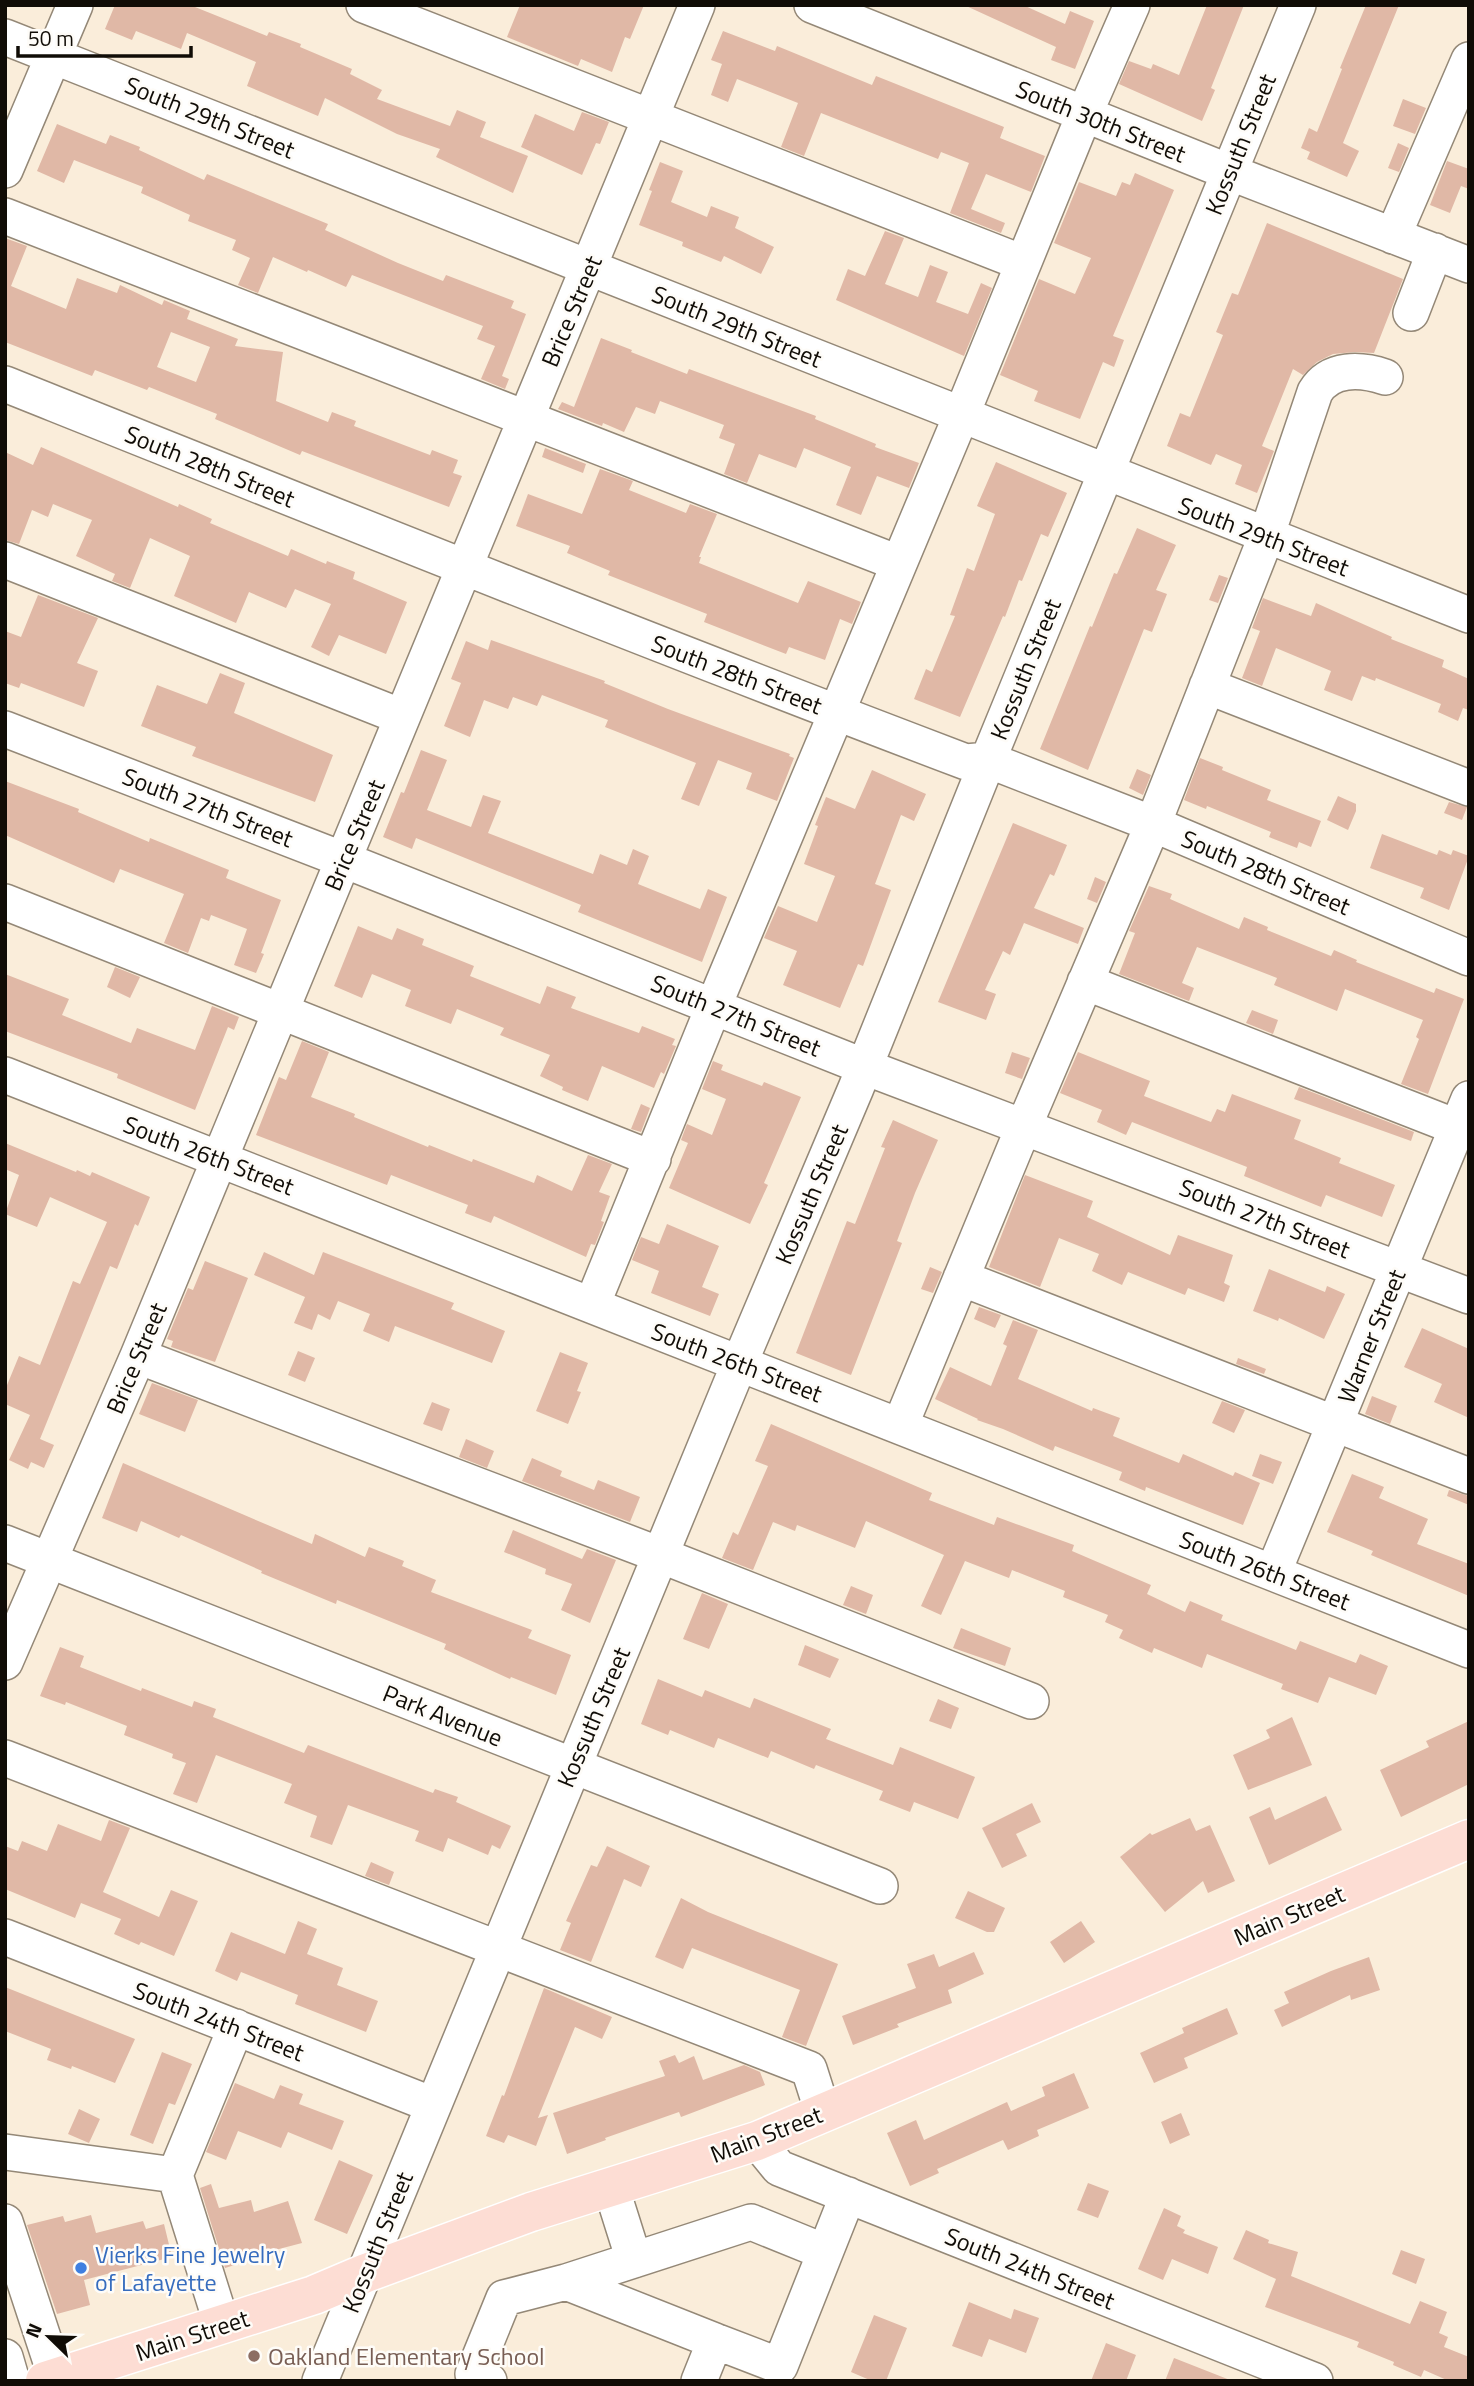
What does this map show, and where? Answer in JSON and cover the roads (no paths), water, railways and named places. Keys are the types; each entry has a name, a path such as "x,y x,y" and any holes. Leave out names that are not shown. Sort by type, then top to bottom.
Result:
{"main road":[{"name":"Main Street","path":"51,2379 314,2295 531,2212 757,2141 1467,1841"}],"street":[{"path":"5,170 75,5"},
{"path":"364,5 1023,263"},
{"name":"Brice Street","path":"5,1662 138,1356 697,5"},
{"name":"South 30th Street","path":"812,5 1469,265"},
{"path":"592,1305 1084,114 1132,5"},
{"name":"Kossuth Street","path":"320,2381 497,1947 865,1066 1298,5"},
{"name":"South 29th Street","path":"5,37 1105,474 1469,615"},
{"path":"1393,236 1466,76"},
{"path":"5,216 898,563"},
{"path":"1411,313 1435,251"},
{"path":"901,1426 1024,1126 1153,824 1266,537 1315,392 1320,383 1348,371 1369,371 1385,377"},
{"name":"South 28th Street","path":"5,384 465,568 966,762 988,760 1153,824 1469,958"},
{"path":"5,560 402,717"},
{"path":"1207,685 1469,788"},
{"name":"South 27th Street","path":"5,729 865,1066 1469,1296"},
{"path":"5,902 653,1159"},
{"path":"1085,982 1465,1119"},
{"name":"South 26th Street","path":"5,1075 1469,1650"},
{"name":"Warner Street","path":"1273,1573 1399,1269 1465,1119"},
{"path":"961,1278 1469,1476"},
{"path":"138,1356 660,1555 1031,1701"},
{"name":"Park Avenue","path":"5,1543 880,1886"},
{"path":"5,1758 809,2069 822,2113"},
{"name":"South 24th Street","path":"5,1937 433,2105"},
{"path":"222,2326 175,2175 236,2027"},
{"name":"South 24th Street","path":"757,2141 779,2168 1315,2381"},
{"path":"5,2152 175,2175"},
{"path":"611,2187 634,2260"},
{"path":"566,2281 780,2366 848,2195"},
{"path":"489,2381 473,2374 504,2298 634,2260 751,2221 825,2252"},
{"path":"5,2222 51,2379"},
{"path":"699,2381 715,2341"},
{"path":"5,2357 12,2381"}],"place":[{"name":"Vierks Fine Jewelry of Lafayette","path":"81,2268"},
{"name":"Oakland Elementary School","path":"254,2356"}]}
